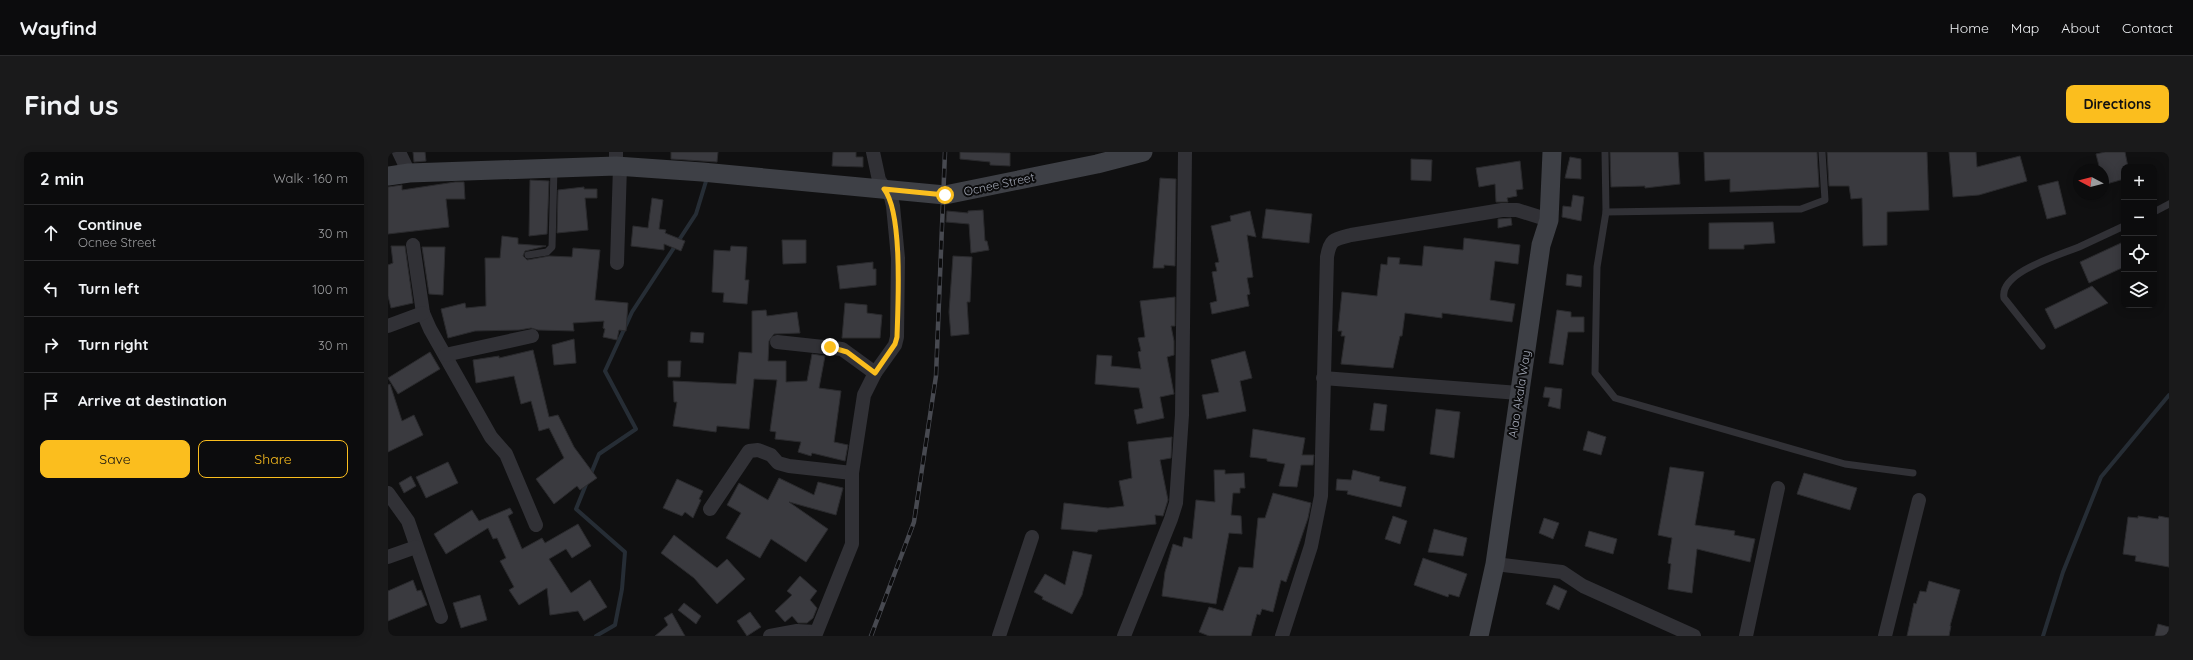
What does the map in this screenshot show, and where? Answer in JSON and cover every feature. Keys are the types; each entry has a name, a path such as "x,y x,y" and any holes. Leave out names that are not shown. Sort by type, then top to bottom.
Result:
{"street":[{"path":"399,152 409,173"},
{"path":"770,636 797,630 816,634 852,544 852,473 864,395 875,373 895,344 897,337 898,258 893,206 891,197 884,189 878,175 873,152"},
{"name":"Ocnee Street","path":"388,176 409,173 554,168 617,161 734,176 945,195 1096,158 1143,152"},
{"path":"1124,636 1176,503 1182,415 1185,152"},
{"name":"Alao Akala Way","path":"1479,636 1495,564 1541,245 1549,220 1552,152"},
{"path":"617,161 617,263"},
{"path":"1282,636 1311,546 1321,496 1323,378 1327,257 1329,245 1334,238 1502,210 1517,210 1549,220"},
{"path":"413,245 423,312 430,329 491,437 506,454 536,525"},
{"path":"388,326 423,312"},
{"path":"445,355 532,336"},
{"path":"777,342 842,349 875,373"},
{"path":"1323,378 1519,393"},
{"path":"710,509 749,452 758,450 770,455 778,463 789,466 852,473"},
{"path":"1746,636 1778,488"},
{"path":"388,493 408,521 441,617"},
{"path":"1885,636 1919,500"},
{"path":"999,636 1032,538"},
{"path":"388,557 416,546"},
{"path":"1495,564 1562,572 1583,586 1694,636"}],"lane":[{"path":"1605,152 1606,212 1597,267 1595,373 1615,398 1845,464 1914,472"},
{"path":"1606,212 1801,209 1825,200 1822,152"},
{"path":"528,255 547,252 552,247 554,168"},
{"path":"2157,210 2169,204"},
{"path":"2042,346 2004,298 2003,292 2005,286 2010,280 2042,260 2079,247 2121,227"}],"building":[{"path":"413,152 425,152 426,161 414,162"},
{"path":"671,152 718,152 717,162 671,159"},
{"path":"833,152 856,152 856,157 863,157 863,167 832,166"},
{"path":"960,152 1010,153 1010,166 990,165 990,162 960,159"},
{"path":"1610,152 1678,152 1680,184 1645,188 1645,186 1611,187"},
{"path":"1704,152 1817,152 1819,187 1730,192 1730,179 1705,181"},
{"path":"1827,152 1927,152 1929,210 1887,212 1887,245 1863,246 1862,198 1851,199 1849,186 1829,186"},
{"path":"1949,152 1976,152 1977,167 2020,156 2027,181 1979,195 1953,197"},
{"path":"2105,152 2125,152 2127,164 2121,164 2121,180 2109,183 2109,164 2098,164 2096,154"},
{"path":"1570,157 1581,159 1581,179 1565,178"},
{"path":"1411,159 1432,160 1431,181 1411,180"},
{"path":"1520,161 1523,189 1516,190 1517,196 1507,198 1508,202 1496,202 1495,184 1479,187 1476,168"},
{"path":"1160,178 1176,179 1175,266 1164,265 1164,268 1153,268"},
{"path":"530,180 549,181 547,234 529,236"},
{"path":"2058,181 2066,214 2047,219 2038,186"},
{"path":"464,182 465,199 446,199 449,227 388,234 388,187 402,185 402,190"},
{"path":"584,187 584,189 597,189 597,198 585,198 588,230 557,233 558,190"},
{"path":"1573,195 1584,197 1581,221 1562,217 1563,206 1571,207"},
{"path":"652,198 663,200 659,229 666,230 665,233 685,241 681,251 664,244 664,250 631,246 633,226 648,228"},
{"path":"1266,209 1312,214 1309,243 1262,238"},
{"path":"983,210 985,241 987,241 989,250 971,253 969,224 946,222 947,211 968,213 968,211"},
{"path":"1250,211 1256,237 1247,235 1253,277 1247,278 1250,294 1247,295 1249,306 1212,314 1210,303 1217,301 1212,272 1217,271 1215,263 1219,262 1211,226 1231,221 1230,216"},
{"path":"1511,218 1512,225 1498,228 1498,219"},
{"path":"1773,222 1775,243 1744,245 1744,249 1709,249 1709,223"},
{"path":"502,236 518,238 518,244 546,246 525,251 523,256 527,260 549,256 572,257 573,248 600,250 595,300 628,303 626,331 619,330 617,340 603,337 605,329 603,328 604,321 573,323 574,331 538,330 531,328 519,330 475,331 448,338 441,309 465,303 466,308 486,306 485,258 500,258"},
{"path":"1464,238 1520,245 1518,264 1495,261 1490,300 1515,304 1512,322 1442,313 1442,318 1405,313 1402,336 1400,336 1393,368 1341,364 1345,336 1341,336 1342,331 1338,331 1342,292 1377,296 1381,264 1387,265 1388,257 1400,258 1399,264 1422,266 1424,246 1463,250"},
{"path":"782,240 806,240 806,263 783,264"},
{"path":"2121,243 2121,268 2089,283 2080,262"},
{"path":"391,246 405,246 413,303 391,308 388,296 388,265 393,263"},
{"path":"731,246 747,247 745,280 749,280 747,304 723,302 724,293 712,292 714,250 730,251"},
{"path":"422,247 445,247 443,295 429,294"},
{"path":"953,256 972,257 970,302 967,302 969,334 951,336 949,312"},
{"path":"873,262 873,269 876,269 876,285 840,289 837,266"},
{"path":"1567,274 1582,276 1581,287 1566,285"},
{"path":"2092,286 2108,303 2055,329 2045,309"},
{"path":"1175,297 1175,326 1171,326 1174,341 1174,355 1167,357 1174,394 1160,397 1164,418 1137,424 1134,410 1143,408 1139,388 1095,384 1097,355 1112,356 1111,366 1141,369 1138,352 1141,351 1138,338 1145,337 1140,301"},
{"path":"845,303 867,305 867,313 882,315 880,338 842,338"},
{"path":"766,310 767,316 797,312 800,333 774,334 769,341 768,361 786,361 786,382 807,381 812,354 825,356 819,388 841,391 834,442 848,445 845,461 812,453 811,456 798,452 801,442 775,439 776,432 770,431 777,380 754,379 749,429 717,426 716,432 673,426 677,402 674,402 673,381 736,384 739,352 752,353 752,311"},
{"path":"1557,310 1571,312 1571,317 1584,317 1584,332 1568,332 1563,365 1549,363"},
{"path":"691,332 704,333 703,343 690,342"},
{"path":"574,339 576,363 554,365 552,345"},
{"path":"533,350 549,417 558,415 574,447 597,478 580,490 577,486 554,504 536,479 564,458 549,428 539,431 531,401 521,404 514,376 476,383 473,360 499,356 499,358"},
{"path":"1245,351 1252,378 1240,381 1246,411 1207,419 1202,395 1219,392 1211,360"},
{"path":"430,352 440,369 398,394 388,378"},
{"path":"668,361 681,361 680,377 668,377"},
{"path":"390,384 402,421 414,415 423,435 388,452 388,385"},
{"path":"1545,387 1562,389 1560,409 1548,406 1550,398 1543,397"},
{"path":"1374,403 1387,405 1384,431 1370,430"},
{"path":"1436,409 1460,412 1454,458 1430,454"},
{"path":"1253,429 1305,438 1302,455 1314,455 1313,465 1301,465 1297,487 1279,486 1285,464 1267,461 1267,459 1250,457"},
{"path":"1588,431 1606,437 1601,455 1583,450"},
{"path":"1172,437 1171,458 1160,460 1168,500 1163,516 1155,515 1156,524 1098,530 1097,532 1061,529 1064,503 1108,508 1124,506 1119,481 1132,478 1128,442"},
{"path":"448,462 458,483 426,498 416,477"},
{"path":"1670,467 1704,472 1695,525 1735,531 1734,535 1755,539 1750,562 1697,549 1692,593 1668,589 1671,564 1668,563 1672,538 1658,535"},
{"path":"1214,470 1225,470 1225,474 1244,473 1245,488 1240,488 1240,493 1233,493 1231,515 1241,516 1242,534 1229,533 1216,604 1162,596 1165,572 1173,544 1182,547 1184,537 1192,539 1196,500 1215,502"},
{"path":"1353,470 1380,477 1379,481 1406,487 1401,507 1347,494 1348,491 1336,490 1337,479 1351,480"},
{"path":"1804,473 1857,488 1850,510 1797,494"},
{"path":"411,476 416,486 404,493 399,483"},
{"path":"779,478 814,495 818,482 843,488 836,515 789,502 828,529 806,562 771,539 760,558 726,538 741,513 727,505 739,483 768,500"},
{"path":"677,479 703,491 699,499 701,500 693,518 685,512 682,516 663,508"},
{"path":"1273,493 1311,503 1308,518 1286,582 1281,580 1273,612 1262,609 1260,615 1257,614 1251,636 1209,636 1199,632 1209,607 1223,611 1239,567 1253,568 1258,518 1265,518"},
{"path":"510,508 513,513 508,516 522,549 542,538 545,543 578,524 591,546 572,558 566,549 549,559 571,593 590,580 607,607 584,621 578,611 550,615 547,588 519,605 509,590 514,587 500,561 506,558 497,538 493,539 488,528 446,554 434,534 472,510 479,521"},
{"path":"1393,516 1407,521 1400,544 1385,539"},
{"path":"2138,516 2158,519 2159,516 2169,518 2169,567 2135,561 2136,556 2123,554 2128,517 2138,518"},
{"path":"1544,518 1559,523 1553,539 1539,533"},
{"path":"1434,529 1467,538 1463,556 1428,552"},
{"path":"1589,531 1617,539 1613,554 1585,546"},
{"path":"674,535 717,568 727,559 745,579 717,604 694,578 661,553"},
{"path":"1073,551 1092,555 1082,595 1072,614 1042,599 1043,597 1034,592 1045,574 1065,585"},
{"path":"1423,558 1467,574 1459,597 1449,594 1448,597 1414,585"},
{"path":"800,576 817,591 810,600 817,608 813,618 807,623 798,623 792,616 785,622 775,611 792,595 787,591"},
{"path":"413,580 417,591 421,590 427,605 388,621 388,591"},
{"path":"1929,581 1960,590 1950,626 1949,636 1907,636 1914,603 1916,604 1920,591 1926,592"},
{"path":"1554,585 1567,591 1559,610 1546,604"},
{"path":"480,595 487,620 461,628 453,603"},
{"path":"684,603 701,616 696,624 678,610"},
{"path":"750,612 761,627 747,636 737,621"},
{"path":"672,613 685,636 655,636 668,625 664,618"},
{"path":"2158,624 2169,627 2169,636 2155,636"}],"waterway":[{"path":"590,476 599,454 636,429 605,371 632,312 696,214 707,178"},
{"path":"2043,636 2063,572 2101,477 2169,395"},
{"path":"587,482 576,509 625,552 622,589 615,625 596,636"}],"railway":[{"path":"871,636 914,522 936,376 945,152"}],"route":[{"path":"830,347 842,349 875,373 895,344 897,337 898,258 893,206 891,197 884,189 945,195"}]}
